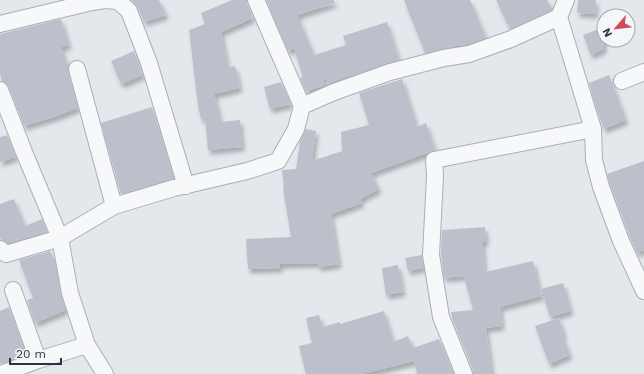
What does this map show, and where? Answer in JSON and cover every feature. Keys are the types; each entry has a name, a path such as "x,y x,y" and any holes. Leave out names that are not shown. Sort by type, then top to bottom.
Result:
{"street":[{"path":"0,24 105,0 118,2 129,11 149,63 186,186"},
{"path":"0,249 6,254 60,238 114,206 247,171 278,161 296,129 302,106 256,0"},
{"path":"566,0 559,17 593,129 594,160 601,187 620,241 644,291"},
{"path":"302,106 334,92 390,72 444,58 469,54 511,39 559,17"},
{"path":"77,69 114,206"},
{"path":"622,81 644,72"},
{"path":"0,90 60,238 70,293 87,345 105,374"},
{"path":"464,374 441,317 431,255 435,176 434,160 593,129"},
{"path":"13,290 38,360"},
{"path":"1,374 38,360 87,345"}],"building":[{"path":"131,0 159,0 166,15 144,22 138,7"},
{"path":"232,0 247,0 247,4 253,18 221,32 228,68 235,66 240,88 214,94 221,122 240,120 242,147 208,150 205,118 201,119 198,106 189,30 205,24 201,13"},
{"path":"266,0 334,0 335,3 297,15 314,55 346,45 343,36 387,22 399,60 327,84 325,74 323,86 306,91 300,78 303,77 294,48 288,51"},
{"path":"404,0 470,0 486,38 467,45 459,45 425,53"},
{"path":"496,0 547,0 552,10 510,29"},
{"path":"578,0 596,0 595,14 577,13"},
{"path":"61,19 69,45 61,47 68,66 78,108 24,126 9,87 2,81 0,73 0,34"},
{"path":"596,30 596,48 604,49 591,55 583,35"},
{"path":"134,51 143,75 121,84 111,61"},
{"path":"609,75 626,120 604,129 589,83"},
{"path":"402,79 417,127 426,123 435,150 371,173 379,189 360,199 362,203 331,214 339,264 319,267 318,263 280,264 280,268 248,269 246,239 291,237 283,188 282,170 296,169 300,141 306,129 316,131 312,161 342,151 341,132 369,125 359,93"},
{"path":"281,82 291,104 270,109 264,87"},
{"path":"152,107 174,178 121,194 101,123"},
{"path":"7,135 16,157 0,162 0,137"},
{"path":"644,161 644,250 637,253 607,174"},
{"path":"14,199 25,226 42,219 47,232 8,243 1,240 0,204"},
{"path":"485,227 486,242 482,242 485,272 533,261 541,296 500,307 502,326 486,328 492,374 473,374 473,370 451,312 473,310 464,276 444,278 441,254 442,230"},
{"path":"50,251 55,261 61,295 66,310 35,323 27,300 33,298 19,260"},
{"path":"422,255 423,268 408,271 405,258"},
{"path":"398,265 403,292 386,295 382,268"},
{"path":"563,283 571,311 550,317 541,289"},
{"path":"9,307 26,354 0,364 0,311"},
{"path":"384,311 393,342 408,336 413,348 439,339 454,374 417,374 414,361 362,374 306,374 299,346 312,343 306,318 319,315 322,327 340,322 340,324"},
{"path":"559,318 564,334 562,335 570,355 549,364 535,326"}]}
